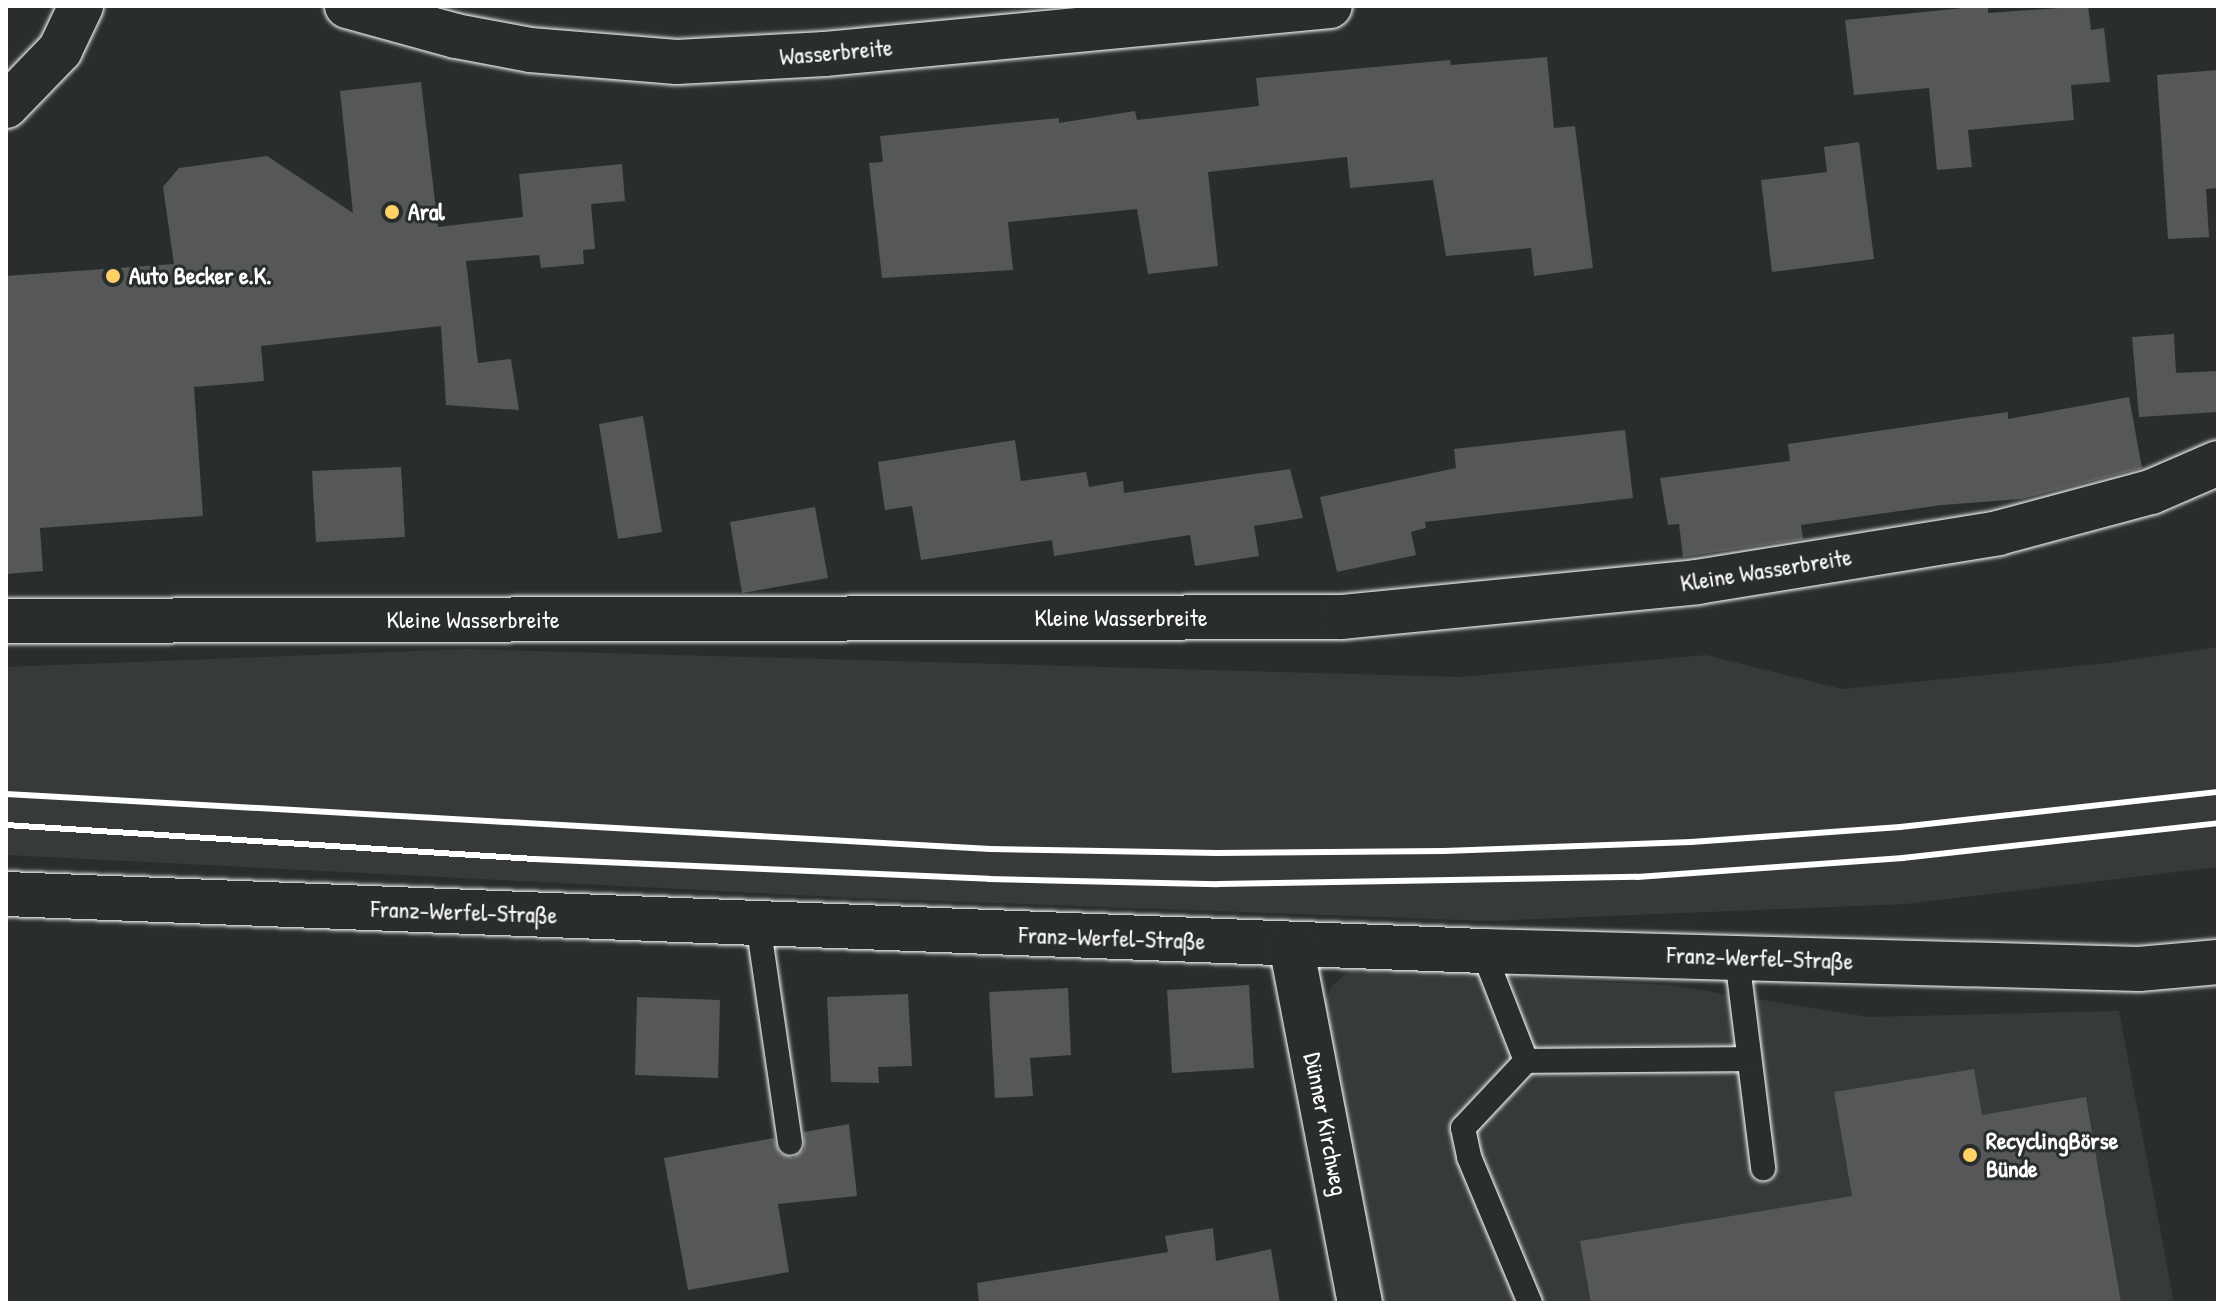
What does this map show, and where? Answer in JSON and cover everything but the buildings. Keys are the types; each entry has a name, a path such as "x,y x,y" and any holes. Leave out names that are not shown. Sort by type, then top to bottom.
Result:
{"street":[{"path":"6,106 60,50 81,6"},
{"name":"Wasserbreite","path":"347,6 456,36 530,50 677,62 825,54 1330,6"},
{"name":"Kleine Wasserbreite","path":"6,621 1342,617 1697,582 1998,533 2151,492 2218,463"},
{"name":"Franz-Werfel-Straße","path":"6,894 1483,951 2139,969 2218,962"},
{"name":"Dünner Kirchweg","path":"1291,945 1360,1303"}],"lane":[{"path":"758,923 790,1143"},
{"path":"1483,951 1526,1061"},
{"path":"1737,958 1763,1168"},
{"path":"1530,1303 1469,1157 1463,1128 1526,1061 1749,1059"}],"shaded area":[{"path":"2218,647 2218,867 1905,904 1490,921 858,898 6,855 6,667 465,649 1460,677 1706,655 1842,689 2108,663"},
{"path":"1424,966 1529,979 1668,985 1869,1017 2119,1011 2174,1303 1377,1303 1320,1013 1332,986 1353,967"}],"railway":[{"path":"6,794 990,849 1217,853 1444,851 1691,842 1900,827 2218,792"},
{"path":"6,825 534,859 989,879 1218,884 1637,877 1903,858 2218,823"}],"place":[{"name":"Aral","path":"392,212"},
{"name":"Auto Becker e.K.","path":"113,276"},
{"name":"RecyclingBörse Bünde","path":"1970,1155"}]}
